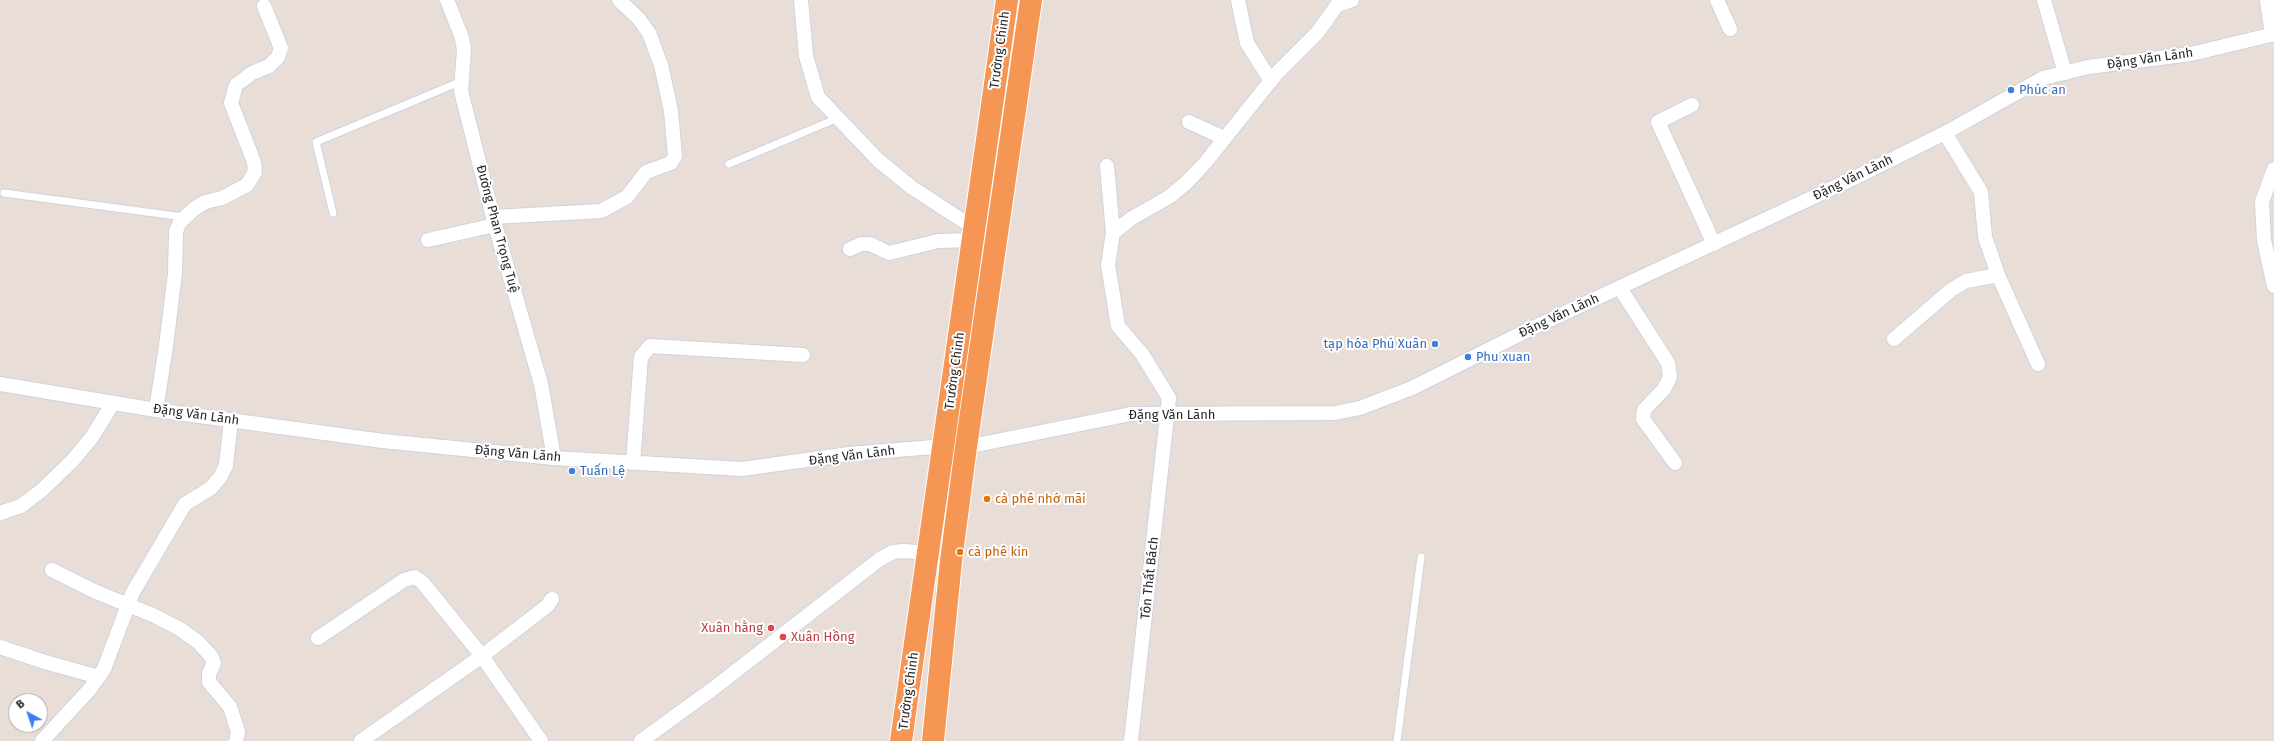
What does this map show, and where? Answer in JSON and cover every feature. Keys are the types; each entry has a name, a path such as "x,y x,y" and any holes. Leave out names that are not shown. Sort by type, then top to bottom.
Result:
{"highway":[{"name":"Trường Chinh","path":"901,741 1007,0"},
{"name":"Trường Chinh","path":"933,741 951,561 966,447 1031,0"}],"street":[{"name":"Đường Phan Trọng Tuệ","path":"447,0 463,44 462,91 494,221 541,384 554,458"},
{"path":"428,240 494,221 601,211 627,197 646,172 671,163 675,156 671,111 661,65 649,33 639,18 619,0"},
{"path":"801,0 806,56 818,97 878,160 911,188 974,234"},
{"path":"1238,0 1247,43 1271,80"},
{"path":"1113,233 1120,226 1152,208 1175,192 1205,163 1271,80 1318,32 1336,3 1352,0"},
{"path":"1717,0 1730,28"},
{"path":"2044,0 2065,73"},
{"path":"2267,0 2273,34"},
{"path":"156,410 174,280 176,231 184,217 205,202 222,198 247,185 255,172 254,162 231,103 236,85 252,73 268,66 278,57 281,48 264,6"},
{"name":"Đặng Văn Lãnh","path":"0,384 156,410 383,440 554,458 742,469 849,454 944,446 966,447 1131,414 1335,413 1360,408 1412,388 1850,180 1944,133 2043,78 2088,67 2191,54 2273,34"},
{"path":"1692,105 1658,122 1714,244"},
{"path":"1189,122 1224,138"},
{"path":"1944,133 1981,192 1985,237 1998,275 2038,364"},
{"name":"Tôn Thất Bách","path":"1107,166 1113,233 1108,265 1118,326 1142,354 1169,398 1132,741"},
{"path":"2274,169 2262,202 2264,240 2274,286"},
{"path":"850,249 861,244 870,244 889,253 974,234"},
{"path":"1894,339 1951,290 1966,281 1998,275"},
{"path":"1620,288 1668,363 1670,377 1664,389 1644,410 1643,419 1675,463"},
{"path":"633,462 641,357 650,346 803,355"},
{"path":"0,514 22,506 42,490 73,460 92,437 113,403"},
{"path":"42,741 99,677 104,669 133,592 185,504 211,488 221,476 226,465 230,420"},
{"path":"641,741 714,688 880,559 893,552 903,551 929,553 951,561"},
{"path":"52,570 94,591 156,616 180,629 198,642 211,656 214,663 209,674 209,682 230,707 238,732 236,741"},
{"path":"318,638 404,580 415,577 423,583 482,656 541,741"},
{"path":"361,741 482,656 547,606 552,599"},
{"path":"0,647 45,662 99,677"}],"lane":[{"path":"333,213 316,142 462,81"},
{"path":"729,164 838,118"},
{"path":"4,193 184,217"},
{"path":"1397,741 1421,557"}],"place":[{"name":"Phúc an","path":"2011,90"},
{"name":"tạp hóa Phú Xuân","path":"1435,344"},
{"name":"Phu xuan","path":"1468,357"},
{"name":"Tuấn Lệ","path":"572,471"},
{"name":"cà phê nhớ mãi","path":"987,499"},
{"name":"cà phê kin","path":"960,552"},
{"name":"Xuân hằng","path":"771,628"},
{"name":"Xuân Hồng","path":"783,637"}]}
